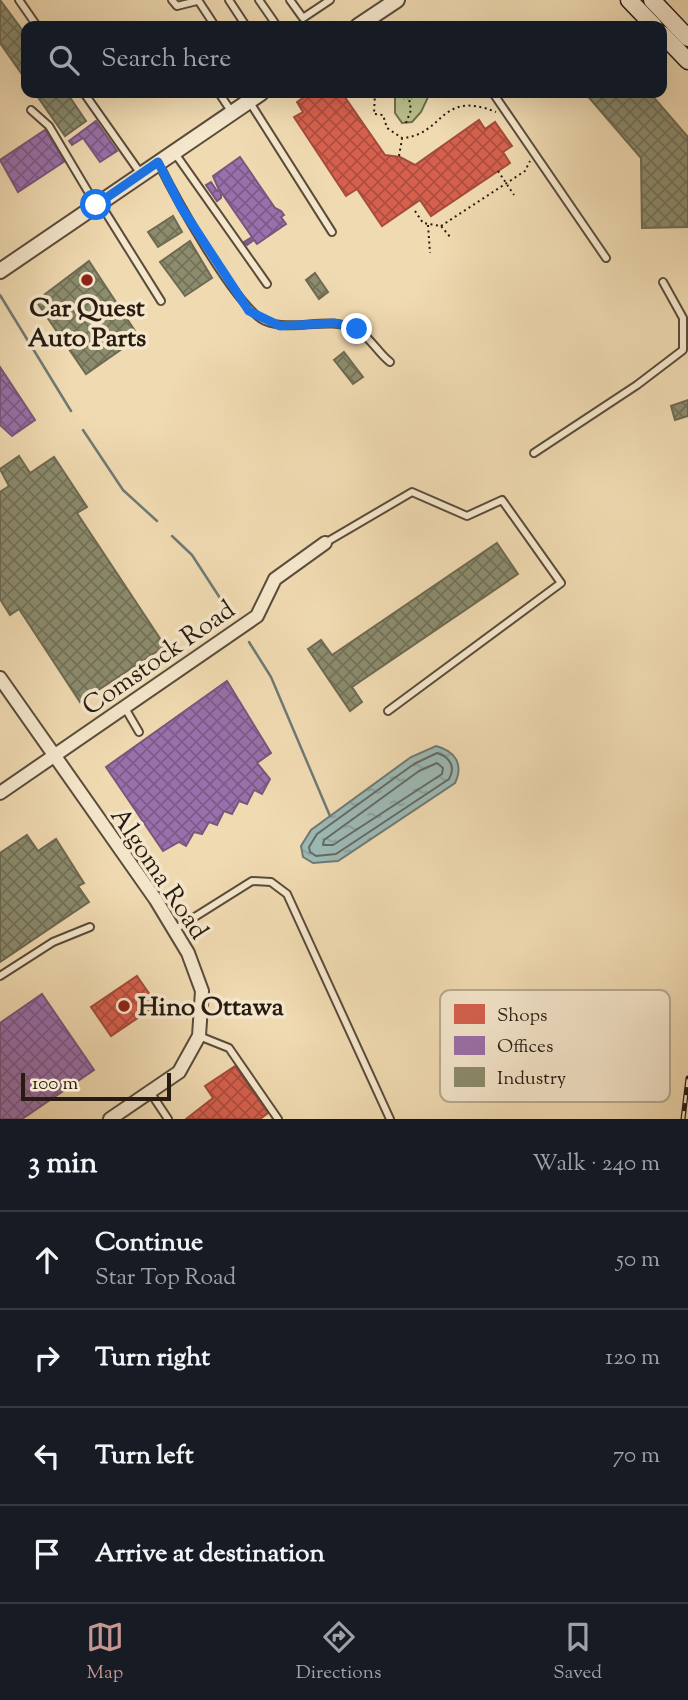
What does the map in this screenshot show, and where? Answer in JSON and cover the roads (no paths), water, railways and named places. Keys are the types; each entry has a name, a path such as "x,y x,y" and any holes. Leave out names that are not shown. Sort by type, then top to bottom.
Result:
{"main road":[{"path":"629,0 649,21"},
{"path":"652,0 688,38"},
{"path":"667,39 688,61"}],"street":[{"path":"364,21 386,3"},
{"path":"0,271 253,98"},
{"name":"Comstock Road","path":"0,793 257,617 275,579 325,543"},
{"name":"Algoma Road","path":"0,678 53,758 156,900 188,953 202,991 199,1036 179,1072 110,1119"}],"lane":[{"path":"19,0 34,21"},
{"path":"172,0 177,6 194,1 211,21"},
{"path":"229,0 243,21"},
{"path":"259,0 274,21"},
{"path":"290,0 303,19 330,0"},
{"path":"87,98 141,175"},
{"path":"222,98 232,112"},
{"path":"256,98 332,232"},
{"path":"496,98 606,258"},
{"path":"31,110 49,126 161,301"},
{"path":"174,152 267,284"},
{"path":"158,162 181,207 249,311 280,326 335,323 357,329 377,353 390,362"},
{"path":"534,453 637,385 683,350 683,318 663,282"},
{"path":"325,543 412,492 467,516 502,500 561,583 388,711"},
{"path":"125,708 139,732"},
{"path":"174,930 253,881 271,882 287,894 390,1119"},
{"path":"0,976 53,942 90,928"},
{"path":"199,1036 229,1048 278,1119"},
{"path":"150,1092 168,1119"}],"water":[{"path":"436,746 448,751 456,759 458,776 455,783 338,861 313,863 303,857 301,846 311,830 411,757"}],"waterway":[{"path":"0,295 71,411"},
{"path":"83,430 123,490 157,521"},
{"path":"172,536 192,555 233,618"},
{"path":"249,642 271,677 330,816"}],"railway":[{"path":"683,1119 688,1078"}],"place":[{"name":"Car Quest Auto Parts","path":"87,280"},
{"name":"Hino Ottawa","path":"124,1006"}]}
